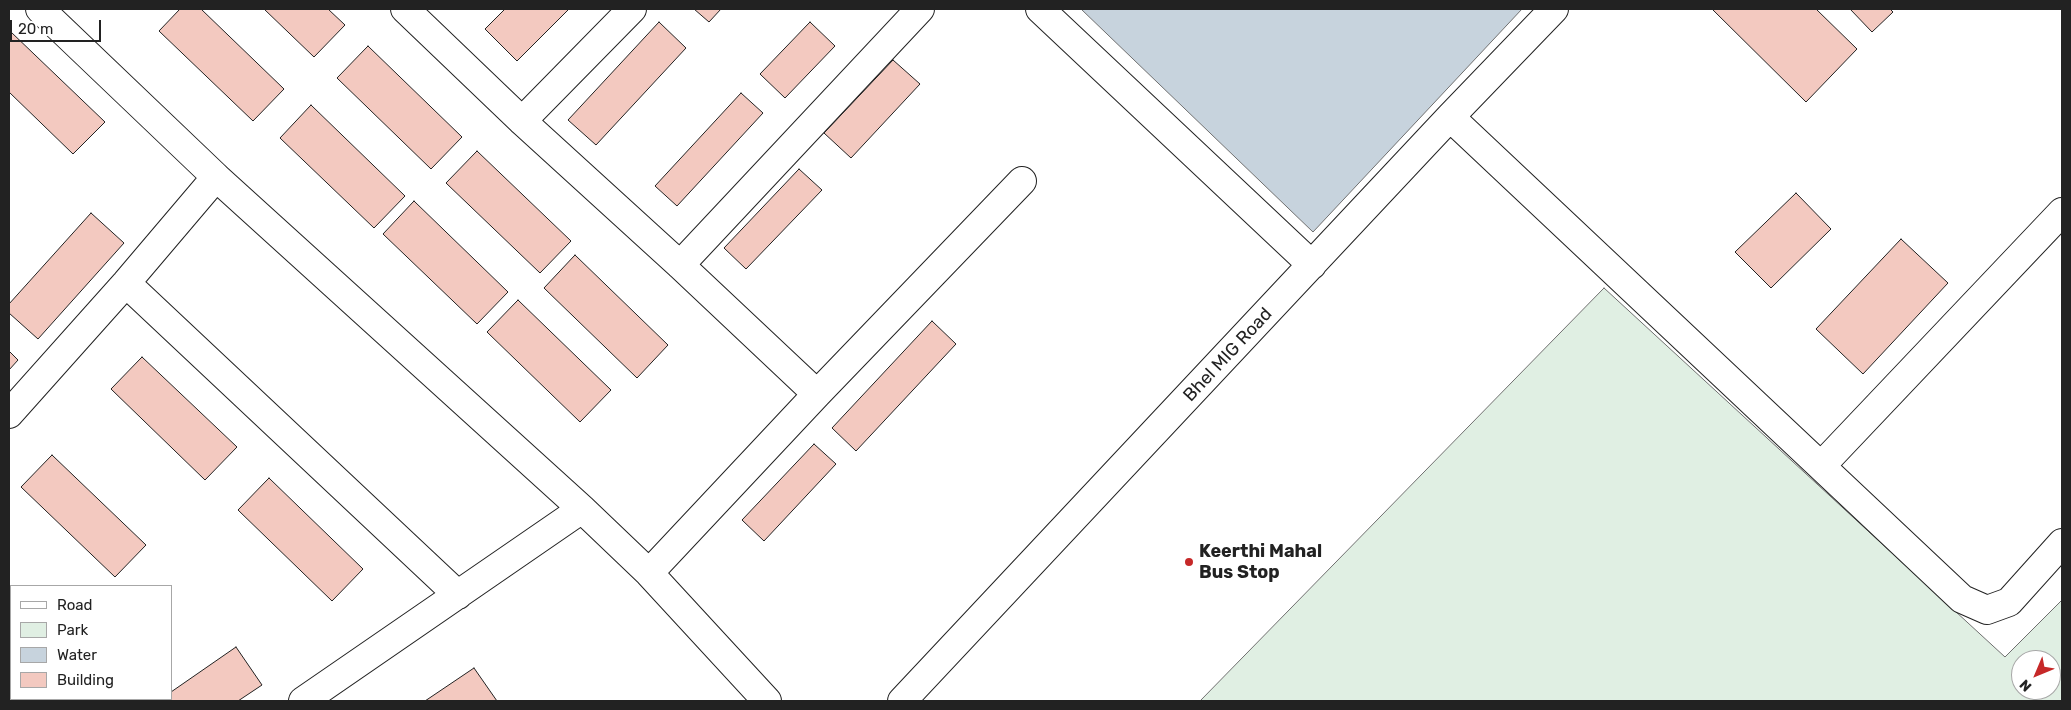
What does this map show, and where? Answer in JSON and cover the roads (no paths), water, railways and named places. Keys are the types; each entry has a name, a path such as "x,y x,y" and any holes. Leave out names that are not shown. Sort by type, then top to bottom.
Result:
{"street":[{"path":"40,9 216,177 582,509 649,574 767,701"},
{"path":"405,9 522,121 680,265 817,394"},
{"path":"522,121 632,9"},
{"path":"680,265 920,9"},
{"path":"1040,9 1312,265"},
{"name":"Bhel MIG Road","path":"902,701 1450,117 1554,9"},
{"path":"1450,117 1962,599 1987,610 2009,602 2062,543"},
{"path":"9,414 126,283 216,177"},
{"path":"649,574 817,394 1022,181"},
{"path":"1821,466 2062,212"},
{"path":"126,283 458,595"},
{"path":"303,701 582,509"}],"water":[{"path":"1081,9 1522,9 1313,232"}],"place":[{"name":"Keerthi Mahal Bus Stop","path":"1189,562"}]}
